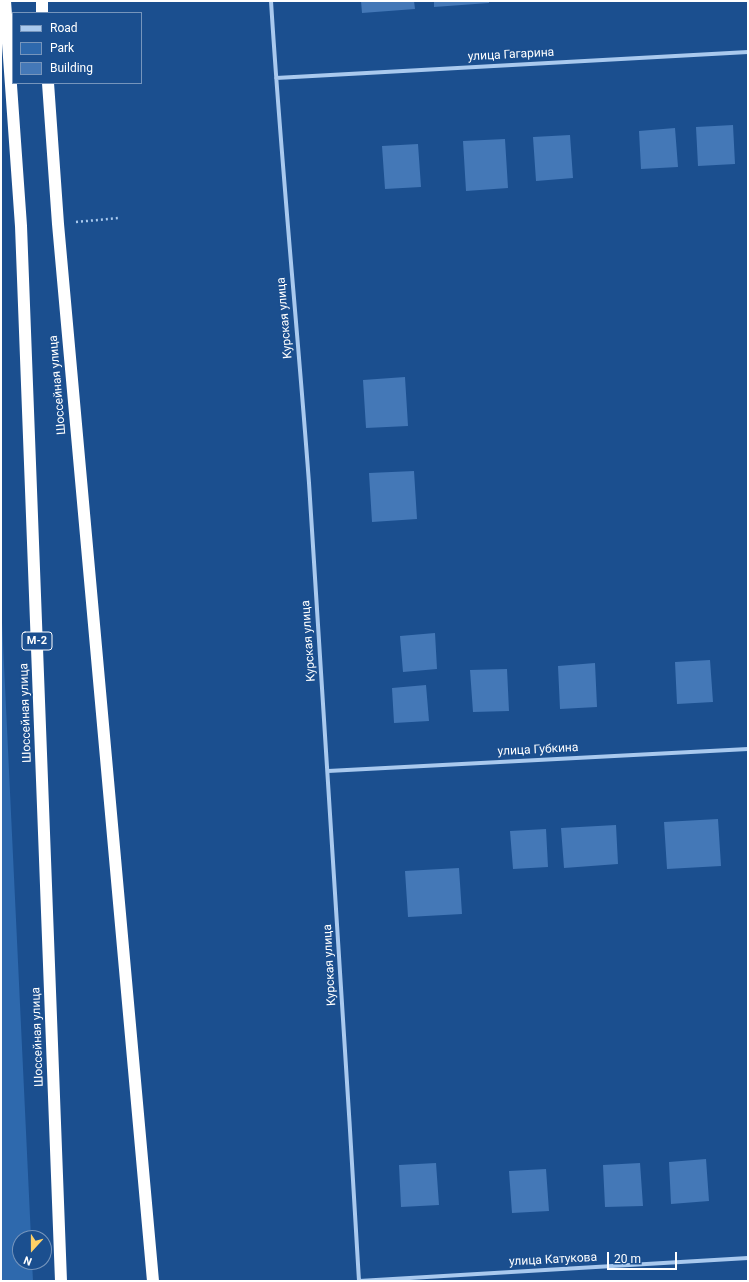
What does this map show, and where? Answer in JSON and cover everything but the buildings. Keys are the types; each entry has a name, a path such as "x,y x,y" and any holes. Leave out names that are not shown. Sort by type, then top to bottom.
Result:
{"highway":[{"name":"Шоссейная улица","path":"5,1 21,226 61,1281"},
{"path":"42,1 42,12"},
{"name":"Шоссейная улица","path":"48,84 58,224 152,1281"}],"street":[{"name":"Курская улица","path":"271,1 309,481 359,1281"},
{"name":"улица Гагарина","path":"276,78 748,52"},
{"name":"улица Губкина","path":"328,771 748,749"},
{"name":"улица Катукова","path":"359,1281 748,1258"}],"green space":[{"path":"1,601 31,1230 12,1230 12,1270 32,1270 33,1281 1,1281"}]}
